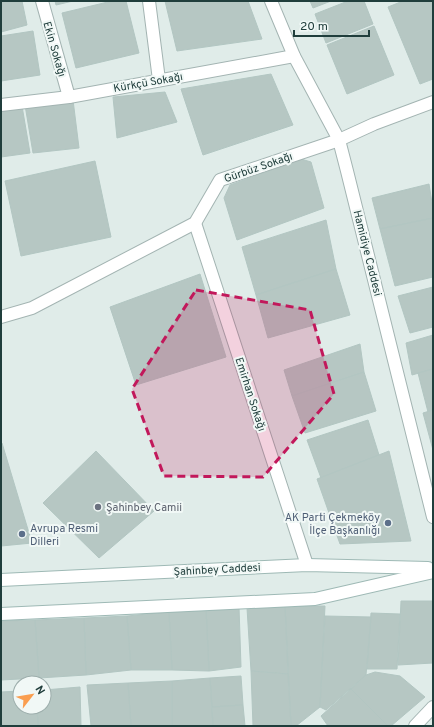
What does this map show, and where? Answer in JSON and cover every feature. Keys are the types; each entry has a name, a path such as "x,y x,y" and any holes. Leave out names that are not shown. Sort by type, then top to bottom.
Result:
{"street":[{"name":"Ekin Sokağı","path":"42,1 69,97"},
{"path":"148,1 159,80"},
{"name":"Hamidiye Caddesi","path":"271,1 294,56 339,140 433,517"},
{"name":"Kürkçü Sokağı","path":"1,105 69,97 294,56"},
{"name":"Gürbüz Sokağı","path":"195,223 220,180 339,140 374,124 433,102"},
{"path":"1,317 32,308 195,223"},
{"name":"Emirhan Sokağı","path":"195,223 307,565"},
{"name":"Şahinbey Caddesi","path":"1,580 307,565 433,568"},
{"path":"1,614 315,599 433,572"},
{"path":"415,726 433,707"}],"highlighted area":[{"path":"196,290 310,310 334,394 263,477 164,476 132,389"}],"building":[{"path":"1,1 22,1 27,25 1,32"},
{"path":"55,1 73,1 56,5"},
{"path":"112,1 126,1 139,53 76,68 62,13"},
{"path":"165,1 248,1 262,39 177,51"},
{"path":"310,1 331,1 313,8"},
{"path":"348,1 364,1 373,24 326,43 315,14"},
{"path":"403,1 433,1 433,79 420,84 388,7"},
{"path":"374,26 394,75 347,94 327,45"},
{"path":"33,31 40,75 1,81 1,36"},
{"path":"271,74 293,125 203,155 181,89"},
{"path":"165,92 177,122 117,138 113,97"},
{"path":"73,100 79,148 33,153 25,105"},
{"path":"22,106 30,153 1,157 1,108"},
{"path":"301,159 311,162 324,208 237,240 224,198 230,185"},
{"path":"95,161 111,237 21,256 5,181"},
{"path":"429,184 433,218 380,229 372,198"},
{"path":"433,218 433,277 395,286 380,229"},
{"path":"326,220 336,269 256,295 242,247"},
{"path":"336,269 350,315 268,338 256,295"},
{"path":"200,274 226,357 136,385 110,307"},
{"path":"433,287 433,327 410,333 398,296"},
{"path":"433,335 433,369 412,375 406,343"},
{"path":"360,344 364,372 292,396 284,370"},
{"path":"433,369 433,410 428,412 418,373"},
{"path":"364,372 376,411 305,433 292,396"},
{"path":"433,410 433,450 423,413"},
{"path":"368,420 379,455 321,478 307,440"},
{"path":"2,443 32,543 1,546"},
{"name":"Şahinbey Camii","path":"96,451 154,511 99,558 43,503"},
{"path":"389,451 411,541 340,544 317,479"},
{"path":"401,601 433,601 433,663 398,665"},
{"path":"285,606 325,606 320,707 296,726 291,726"},
{"path":"285,606 288,674 251,671 247,608"},
{"path":"239,607 241,667 209,671 206,609"},
{"path":"206,609 209,671 172,670 169,612"},
{"path":"169,612 172,670 131,670 127,616"},
{"path":"371,613 400,614 397,669 367,669"},
{"path":"127,616 131,670 86,675 84,618"},
{"path":"325,616 371,617 366,675 326,710 320,707"},
{"path":"84,618 86,675 52,677 52,675 39,675 35,620"},
{"path":"35,620 39,675 12,675 12,679 1,680 1,621"},
{"path":"251,671 288,674 291,726 253,726"},
{"path":"375,672 400,676 425,697 391,726 388,726 351,689 366,675"},
{"path":"241,676 243,705 212,707 210,678"},
{"path":"210,678 213,726 172,726 172,681"},
{"path":"172,681 172,726 131,726 128,683"},
{"path":"128,683 131,726 91,726 87,685"},
{"path":"80,687 81,726 38,726 37,715 52,715 52,689"},
{"path":"351,689 388,726 328,726 321,716"},
{"path":"12,691 12,715 37,715 38,726 1,726 1,692"},
{"path":"243,705 245,726 213,726 212,707"}],"place":[{"name":"Şahinbey Camii","path":"98,507"},
{"name":"AK Parti Çekmeköy İlçe Başkanlığı","path":"388,523"},
{"name":"Avrupa Resmi Dilleri","path":"22,534"}]}
